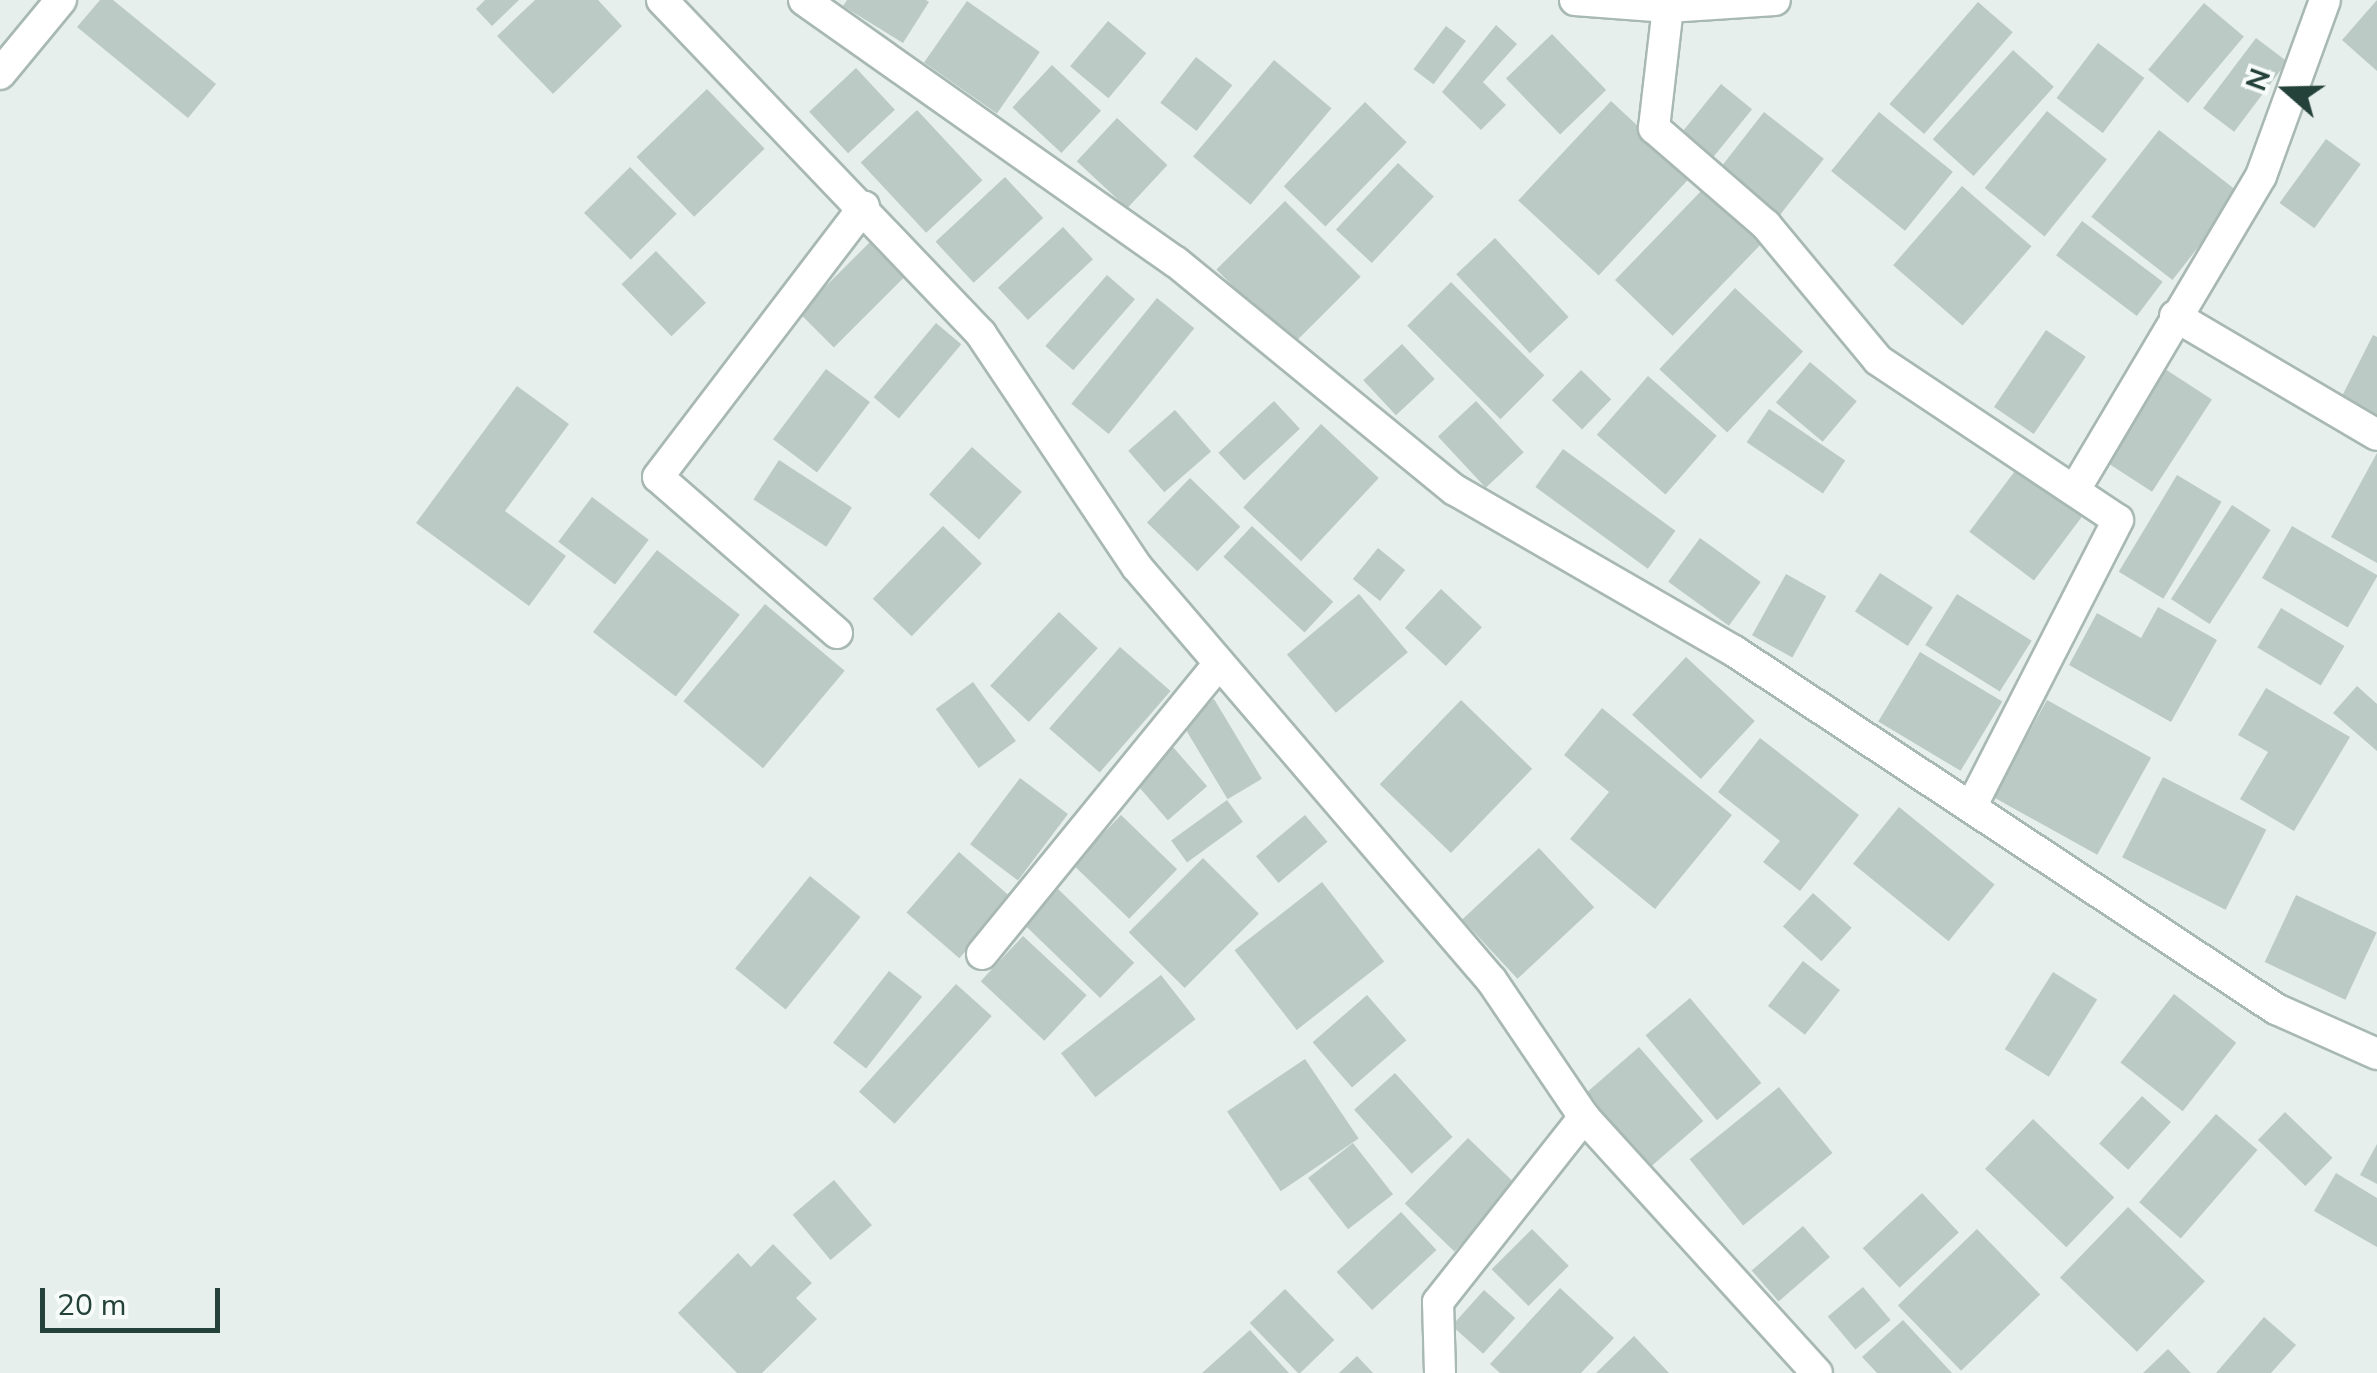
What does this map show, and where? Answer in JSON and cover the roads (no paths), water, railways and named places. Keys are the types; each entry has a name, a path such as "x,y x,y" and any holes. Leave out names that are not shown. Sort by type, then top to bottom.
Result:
{"street":[{"path":"0,74 61,0"},
{"path":"662,0 982,334 1137,568 1492,980 1584,1117 1817,1373"},
{"path":"804,0 1176,262 1454,490 1734,652 2276,1009 2377,1054"},
{"path":"1575,0 1668,7 1774,0"},
{"path":"2078,486 2261,176 2326,0"},
{"path":"1668,7 1654,128 1766,225 1878,360 2078,486 2118,520 1971,807"},
{"path":"838,633 658,477 864,207"},
{"path":"2175,316 2377,434"},
{"path":"982,954 1219,663"},
{"path":"1440,1373 1438,1302 1584,1117"}]}
